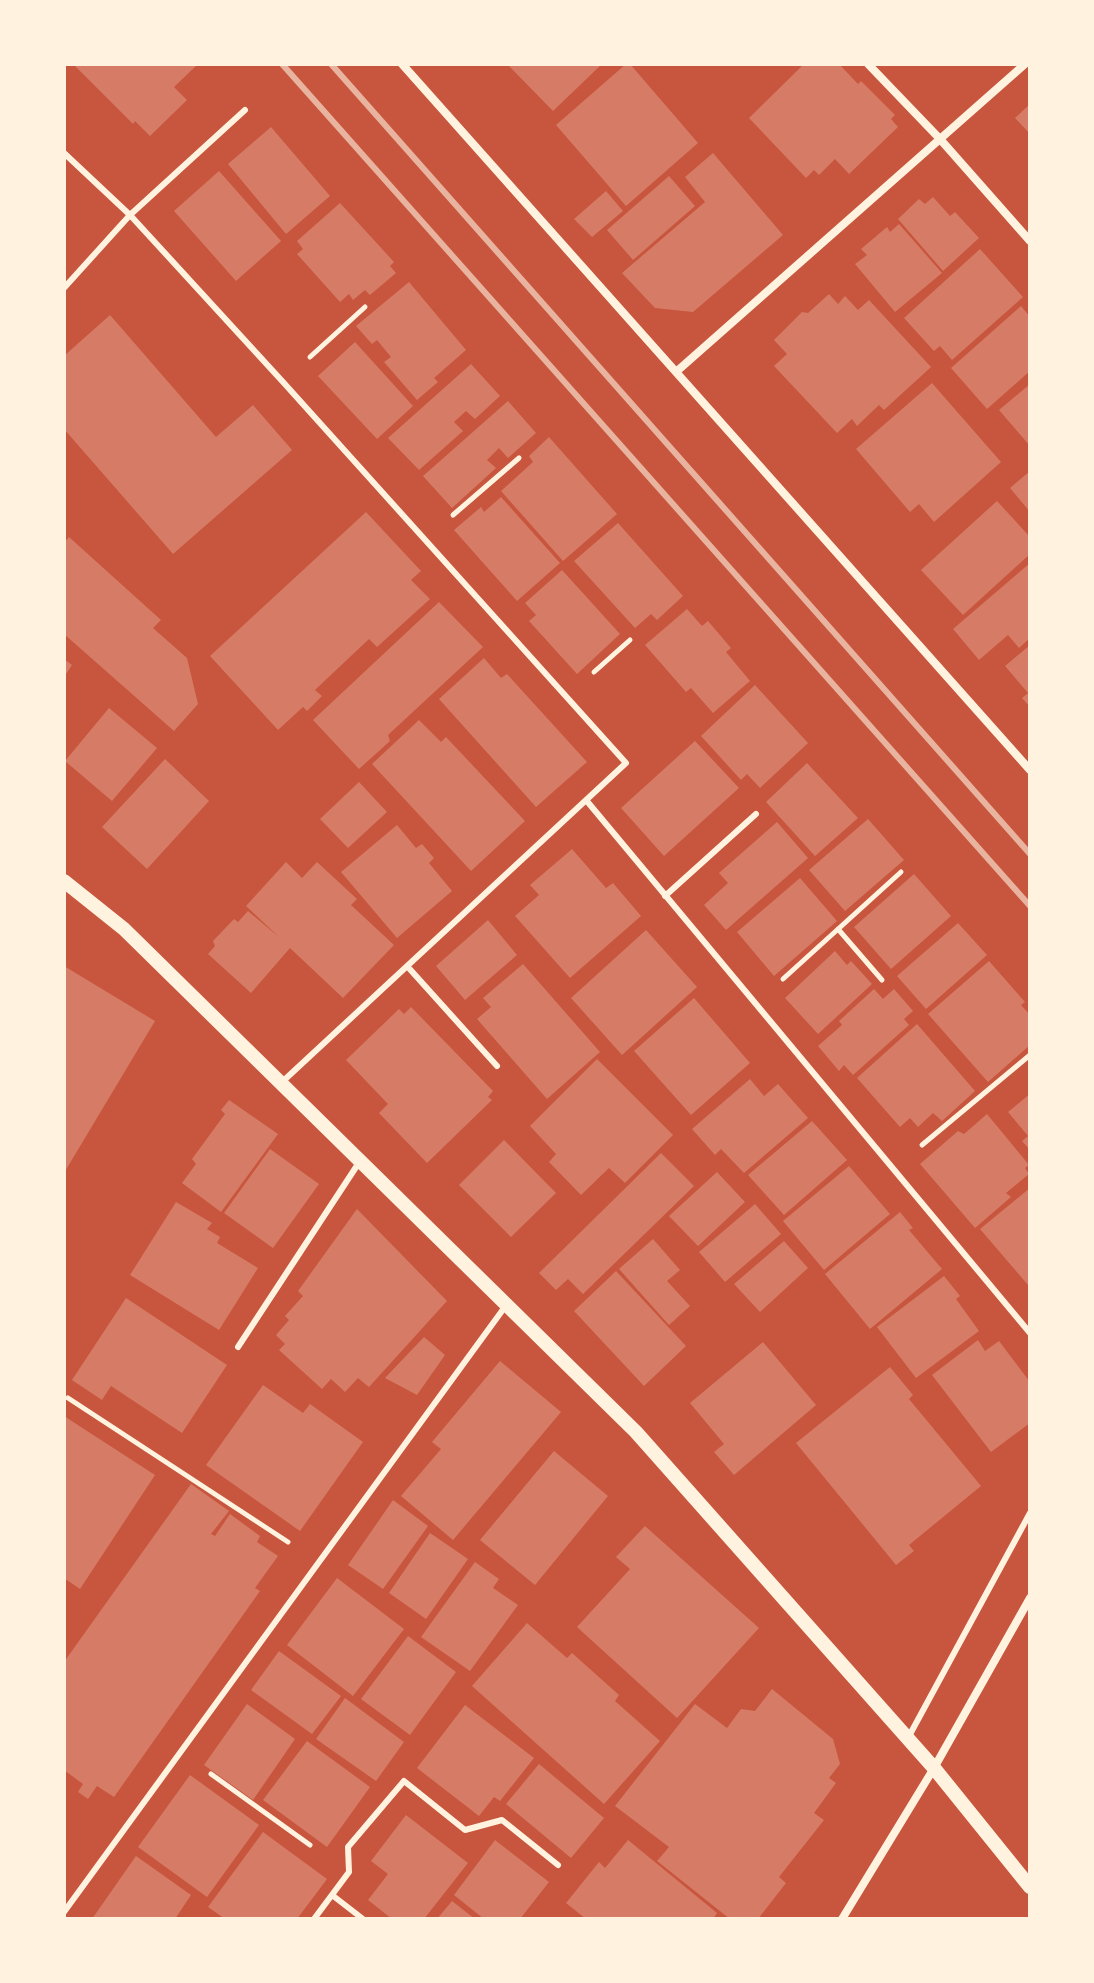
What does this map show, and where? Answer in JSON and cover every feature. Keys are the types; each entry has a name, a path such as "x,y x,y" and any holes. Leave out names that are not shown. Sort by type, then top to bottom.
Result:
{"street":[{"path":"402,64 1030,770"},
{"path":"868,64 940,139 1030,241"},
{"path":"676,372 1025,64"},
{"path":"64,881 124,929 636,1432 934,1768 1030,1887"},
{"path":"842,1919 934,1768 1030,1598"}],"lane":[{"path":"64,288 130,215 245,110"},
{"path":"64,153 130,215 626,763 281,1083"},
{"path":"586,800 1030,1333"},
{"path":"665,896 756,814"},
{"path":"407,966 497,1066"},
{"path":"238,1347 360,1161"},
{"path":"64,1912 507,1304"},
{"path":"908,1738 1030,1513"},
{"path":"314,1919 349,1872 348,1847 404,1781 465,1830 502,1820 558,1865"},
{"path":"332,1895 363,1919"}],"path":[{"path":"283,382 365,307"},
{"path":"425,539 519,458"},
{"path":"567,697 630,640"},
{"path":"756,1004 901,872"},
{"path":"838,929 882,980"},
{"path":"893,1169 1030,1055"},
{"path":"68,1398 319,1563"},
{"path":"180,1753 349,1872"}],"building":[{"path":"73,64 198,64 174,87 187,100 150,136 135,121 133,124"},
{"path":"602,64 553,111 509,66"},
{"path":"626,64 630,64 698,143 626,206 556,125"},
{"path":"804,64 839,64 895,115 891,119 898,127 849,174 835,159 819,175 814,170 806,178 749,118"},
{"path":"1030,104 1030,134 1015,118"},
{"path":"271,127 330,196 286,234 228,164"},
{"path":"713,153 783,235 693,312 655,308 622,273 705,202 685,177"},
{"path":"219,171 281,241 236,281 174,211"},
{"path":"669,176 695,206 633,260 607,230"},
{"path":"606,191 623,211 592,237 574,219"},
{"path":"933,197 950,216 955,212 979,238 943,271 898,219 919,199 925,204"},
{"path":"340,203 394,262 390,266 396,273 370,295 365,290 353,300 349,294 340,302 297,254 303,249 297,241"},
{"path":"899,224 942,273 895,312 855,264 867,255 861,249 887,227 890,232"},
{"path":"980,249 1023,297 952,360 940,346 934,351 904,318"},
{"path":"409,282 466,350 434,378 438,382 417,400 384,362 391,357 377,340 372,344 356,326"},
{"path":"829,294 838,304 845,296 858,310 869,300 931,367 884,410 879,405 857,426 852,419 837,433 774,366 787,354 774,340 802,312 808,313"},
{"path":"1021,306 1030,317 1030,371 987,409 951,368"},
{"path":"110,315 216,437 253,405 292,450 173,554 64,429 64,356"},
{"path":"355,342 413,406 377,439 318,376"},
{"path":"471,364 500,396 475,419 466,411 454,422 463,431 419,470 388,438"},
{"path":"932,383 1001,462 934,522 919,504 910,512 856,449"},
{"path":"1030,384 1030,446 999,410"},
{"path":"508,401 536,433 508,458 499,448 487,460 496,468 452,508 423,476"},
{"path":"549,437 617,514 563,561 501,491 533,462 529,456"},
{"path":"1030,471 1030,512 1010,488"},
{"path":"501,497 560,563 517,601 454,530 481,507 484,512"},
{"path":"997,501 1030,537 1030,554 963,615 921,570"},
{"path":"366,512 421,571 411,580 430,599 377,647 369,639 315,690 322,696 307,711 303,707 278,730 210,656"},
{"path":"618,523 683,596 657,620 651,614 635,628 574,561"},
{"path":"69,537 161,620 153,628 187,658 198,704 174,731 64,634 64,543"},
{"path":"1030,563 1030,638 1019,648 1008,635 979,660 953,629"},
{"path":"562,570 620,634 577,674 529,621 536,615 525,603"},
{"path":"439,602 483,647 388,735 390,741 359,769 313,720"},
{"path":"687,609 702,626 708,621 731,648 726,652 750,681 713,713 691,688 686,692 645,645"},
{"path":"1030,645 1030,707 1022,698 1028,693 1005,666"},
{"path":"484,658 501,678 507,674 587,762 536,807 439,699"},
{"path":"64,659 72,665 64,677"},
{"path":"755,685 808,743 760,788 747,774 741,780 701,736"},
{"path":"109,708 157,748 112,801 65,761"},
{"path":"419,720 441,742 446,737 525,821 471,871 372,764"},
{"path":"695,741 739,788 664,856 621,808"},
{"path":"165,759 209,801 147,869 102,827"},
{"path":"807,763 858,818 815,856 766,802"},
{"path":"359,782 387,812 348,848 320,819"},
{"path":"868,819 904,860 845,911 809,870"},
{"path":"777,822 808,858 726,930 704,905 728,883 719,873"},
{"path":"397,825 416,848 422,844 434,858 429,863 452,891 397,938 341,872"},
{"path":"572,849 606,888 613,883 641,916 570,978 515,916 539,895 530,885"},
{"path":"286,862 302,878 317,862 357,899 351,905 394,945 343,998 290,948 251,993 208,954 215,946 213,941 234,919 238,922 248,911 280,938 246,906"},
{"path":"914,874 951,916 891,969 854,927"},
{"path":"800,878 837,921 774,976 737,932"},
{"path":"488,920 517,955 465,1000 436,966"},
{"path":"958,923 987,955 926,1009 897,976"},
{"path":"646,930 697,987 622,1055 571,998"},
{"path":"835,951 847,965 851,961 872,984 818,1034 785,998"},
{"path":"989,961 1025,1002 1021,1005 1030,1015 1030,1045 988,1082 928,1014"},
{"path":"523,964 600,1052 547,1099 477,1019 491,1007 483,998"},
{"path":"64,966 155,1021 64,1173"},
{"path":"874,989 883,999 894,989 913,1011 904,1019 909,1025 853,1075 844,1065 839,1071 818,1046 842,1025 839,1021"},
{"path":"694,998 750,1063 691,1115 634,1051"},
{"path":"411,1007 493,1091 488,1097 492,1100 427,1163 379,1113 388,1104 346,1060 399,1009 404,1014"},
{"path":"917,1024 975,1091 942,1121 933,1113 918,1127 910,1118 900,1127 857,1078"},
{"path":"597,1059 673,1135 625,1183 609,1168 581,1195 549,1162 556,1154 530,1126"},
{"path":"750,1079 764,1096 778,1084 808,1118 744,1173 721,1149 715,1155 692,1129"},
{"path":"1030,1094 1030,1150 1022,1141 1028,1136 1008,1112"},
{"path":"229,1100 278,1134 221,1212 182,1183 196,1164 192,1159 225,1114 221,1110"},
{"path":"987,1114 1029,1165 1025,1168 1029,1174 1006,1193 1011,1197 975,1228 920,1164 958,1131 964,1134"},
{"path":"812,1121 847,1160 784,1215 748,1175"},
{"path":"504,1140 556,1193 511,1237 459,1185"},
{"path":"270,1149 319,1184 273,1248 224,1213"},
{"path":"661,1153 694,1186 583,1294 568,1279 556,1290 539,1273"},
{"path":"849,1166 890,1214 824,1270 783,1221"},
{"path":"717,1172 745,1202 698,1246 669,1216"},
{"path":"1030,1188 1030,1283 1028,1285 980,1229"},
{"path":"176,1202 212,1223 207,1229 220,1237 217,1243 258,1268 219,1330 130,1275"},
{"path":"755,1204 781,1234 725,1282 699,1252"},
{"path":"357,1209 447,1301 369,1387 358,1378 345,1392 331,1379 322,1389 279,1350 285,1344 276,1335 289,1320 285,1316 303,1296 298,1291"},
{"path":"900,1212 913,1228 909,1230 942,1269 870,1329 825,1274"},
{"path":"653,1239 680,1270 667,1281 690,1306 669,1325 619,1269"},
{"path":"784,1241 808,1268 760,1312 734,1284"},
{"path":"616,1271 686,1346 644,1386 574,1311"},
{"path":"944,1276 960,1296 956,1299 979,1331 916,1378 877,1327"},
{"path":"126,1298 227,1365 182,1433 111,1386 102,1400 72,1380"},
{"path":"424,1337 445,1355 417,1395 385,1378"},
{"path":"978,1340 985,1351 999,1341 1030,1382 1030,1423 991,1452 932,1375"},
{"path":"763,1342 816,1405 734,1475 714,1452 724,1444 690,1403"},
{"path":"500,1361 561,1412 453,1540 401,1496 441,1449 432,1442"},
{"path":"890,1367 913,1395 909,1399 981,1486 909,1545 914,1551 896,1565 796,1443"},
{"path":"263,1385 303,1413 310,1404 363,1442 300,1531 206,1465"},
{"path":"64,1416 155,1475 80,1589 64,1578"},
{"path":"554,1451 608,1496 535,1585 480,1540"},
{"path":"191,1484 229,1511 211,1534 215,1536 230,1514 260,1536 257,1542 278,1556 255,1588 260,1591 114,1797 97,1786 88,1799 78,1792 83,1784 64,1770 64,1662"},
{"path":"393,1500 428,1526 383,1589 348,1565"},
{"path":"645,1526 759,1628 677,1718 577,1627 630,1569 616,1557"},
{"path":"430,1533 468,1559 426,1619 389,1593"},
{"path":"475,1562 499,1579 493,1588 518,1605 470,1671 421,1637"},
{"path":"337,1578 404,1629 353,1696 287,1645"},
{"path":"527,1623 567,1658 572,1653 619,1695 615,1701 660,1741 604,1804 472,1686"},
{"path":"408,1636 456,1672 410,1735 361,1699"},
{"path":"279,1651 341,1696 312,1734 251,1690"},
{"path":"772,1689 833,1739 840,1764 829,1778 836,1783 814,1813 824,1820 779,1877 786,1883 758,1919 730,1919 657,1861 669,1847 615,1806 695,1704 727,1728 741,1709 755,1711"},
{"path":"345,1698 404,1742 376,1781 316,1739"},
{"path":"247,1704 295,1739 253,1800 204,1765"},
{"path":"465,1705 534,1758 500,1801 494,1797 479,1816 417,1768"},
{"path":"307,1741 370,1787 327,1847 263,1800"},
{"path":"539,1764 604,1818 571,1858 506,1804"},
{"path":"190,1775 259,1825 207,1897 138,1847"},
{"path":"406,1815 468,1863 424,1919 392,1919 368,1900 388,1874 371,1861"},
{"path":"263,1832 327,1879 297,1919 225,1919 208,1907"},
{"path":"495,1840 549,1882 520,1919 484,1919 454,1895"},
{"path":"628,1840 717,1913 713,1919 586,1919 566,1903 599,1862 605,1868"},
{"path":"136,1856 191,1895 175,1919 92,1919"},
{"path":"452,1901 475,1919 437,1919"}],"railway":[{"path":"282,64 1030,906"},
{"path":"331,64 1030,854"}]}
